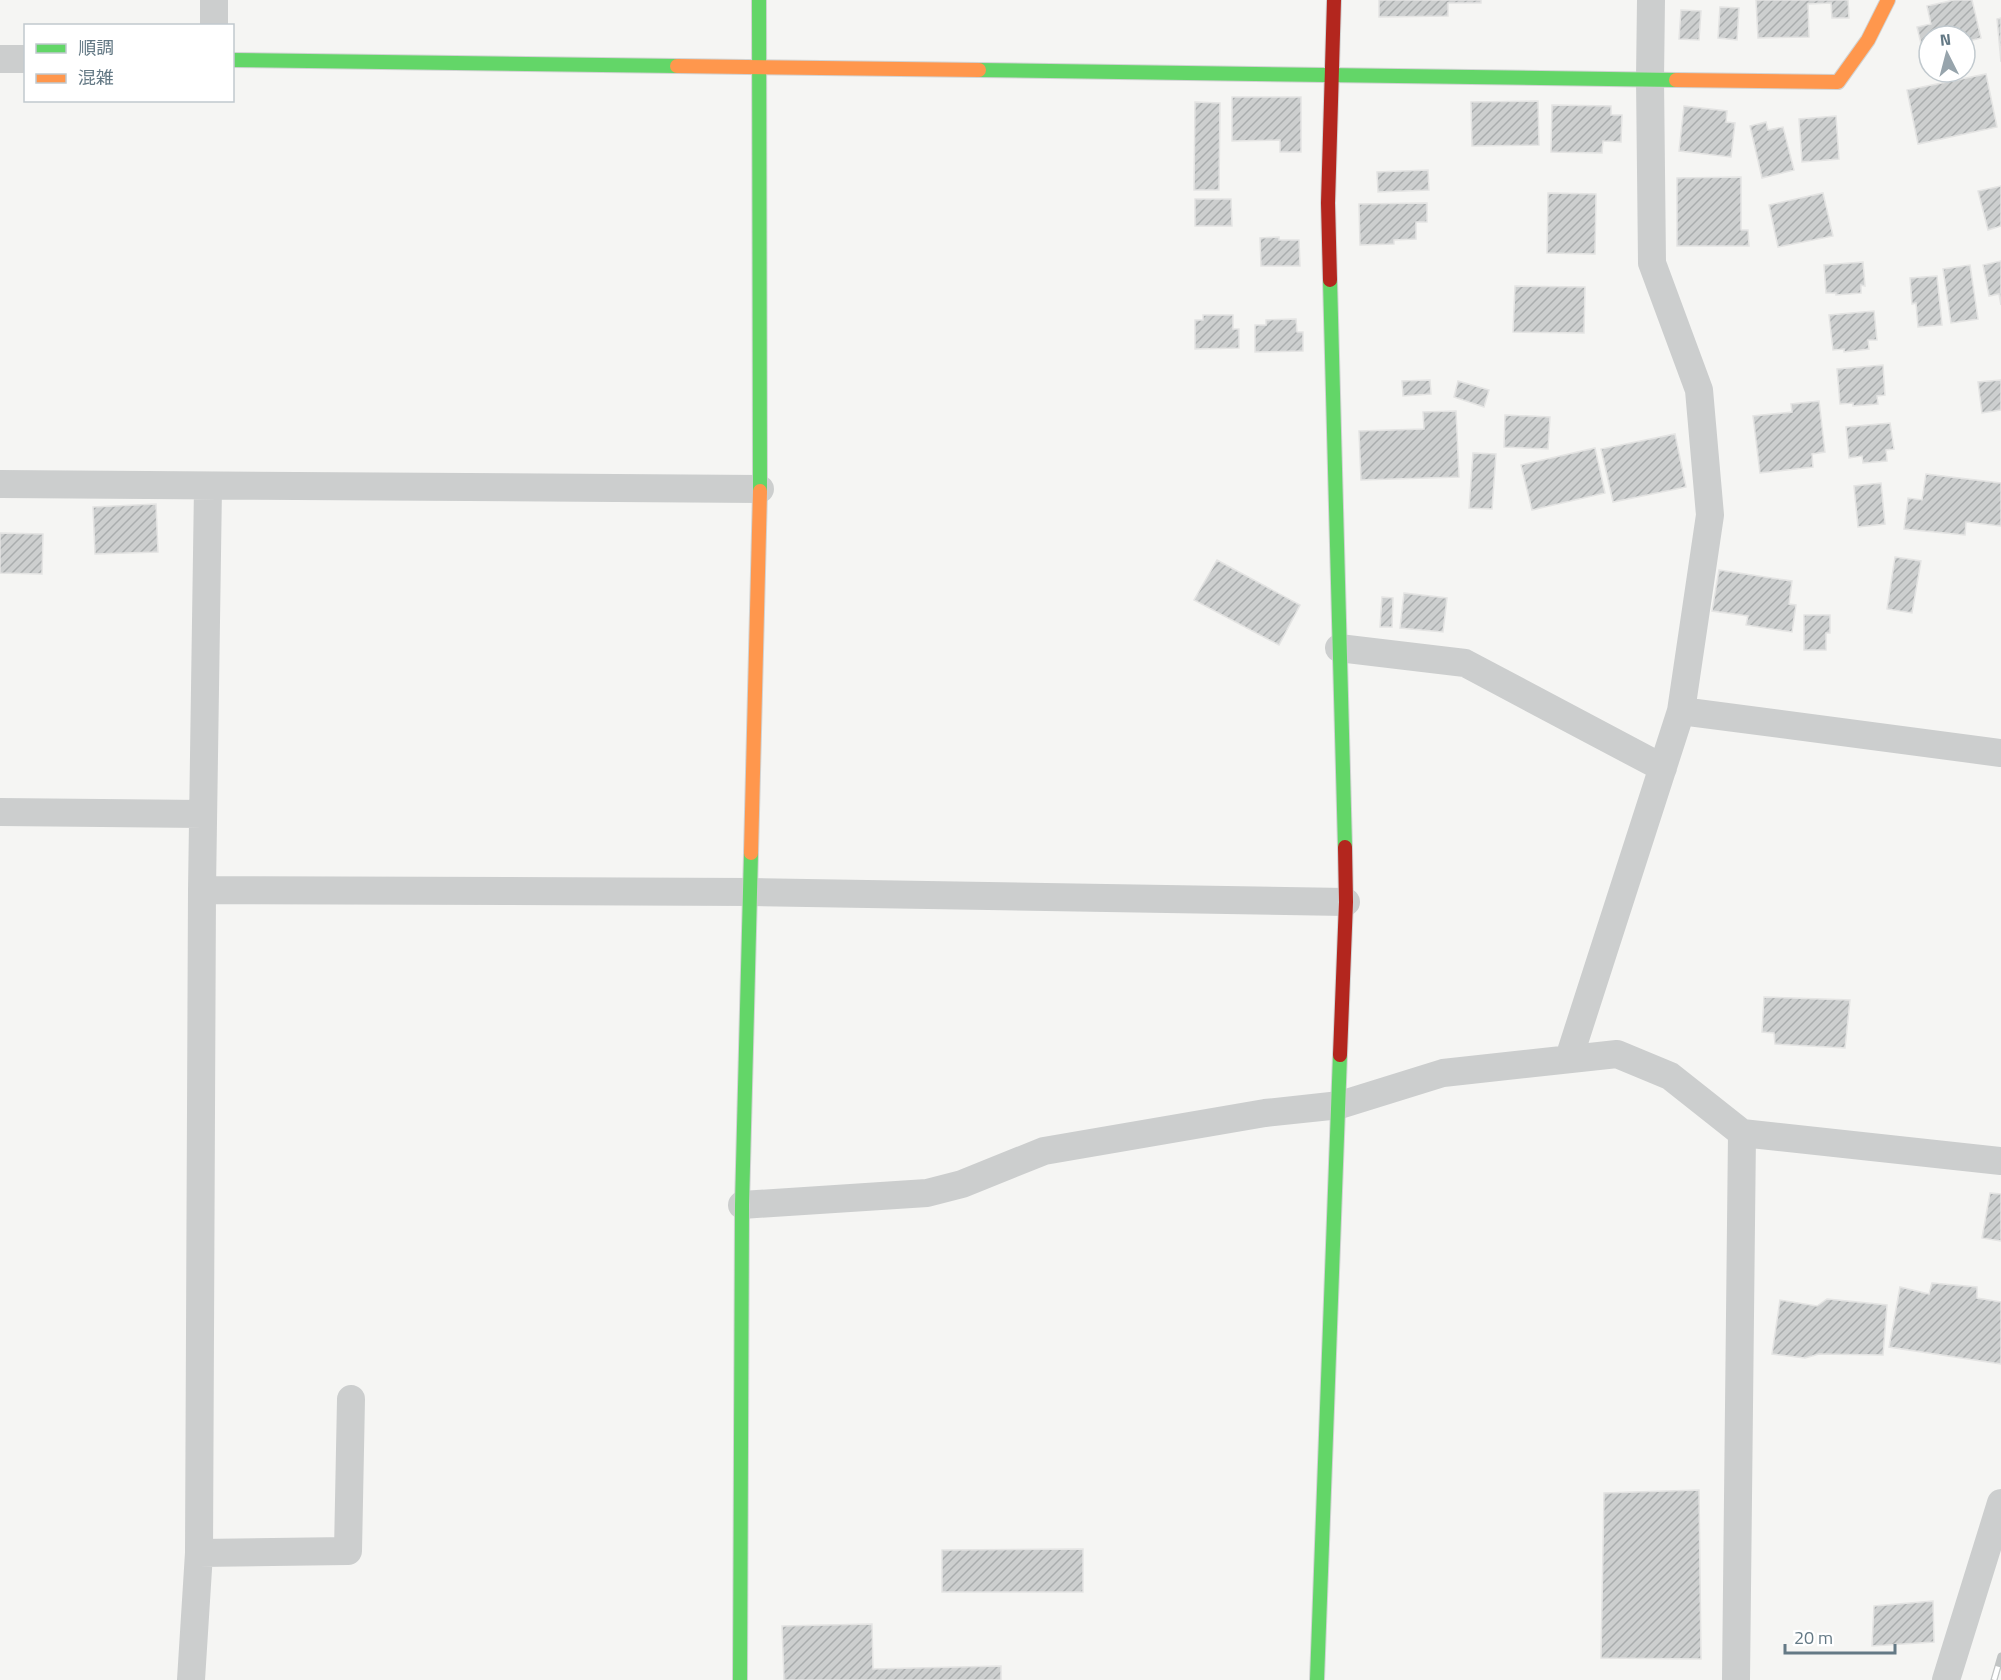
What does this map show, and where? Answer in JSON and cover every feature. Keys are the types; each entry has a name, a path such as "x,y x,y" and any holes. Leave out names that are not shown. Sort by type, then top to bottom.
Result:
{"street":[{"path":"214,0 214,24"},
{"path":"740,1680 742,1205 760,489 759,0"},
{"path":"1317,1680 1346,902 1328,203 1334,0"},
{"path":"1569,1058 1681,711 1710,515 1699,390 1652,262 1651,0"},
{"path":"1868,0 1868,40"},
{"path":"234,60 1838,82 1868,40 1888,0"},
{"path":"0,59 24,59"},
{"path":"0,484 760,489"},
{"path":"191,1680 199,1553 202,890 208,487"},
{"path":"1340,648 1465,663 1663,768"},
{"path":"1681,711 2001,753"},
{"path":"0,812 203,814"},
{"path":"202,890 751,892 1346,902"},
{"path":"742,1205 927,1192 962,1184 1044,1151 1265,1113 1340,1105 1443,1073 1617,1054 1671,1076 1742,1133 2001,1161"},
{"path":"1736,1680 1742,1133"},
{"path":"199,1553 348,1551 351,1399"},
{"path":"1946,1680 2001,1503"}],"building":[{"path":"1379,0 1481,0 1481,3 1448,3 1448,16 1379,17"},
{"path":"1756,0 1848,0 1849,18 1832,18 1831,3 1808,4 1809,37 1758,38"},
{"path":"1954,0 1972,0 1981,38 1977,39 1977,24 1931,24 1927,6"},
{"path":"1720,7 1739,8 1737,40 1718,38"},
{"path":"1681,10 1701,11 1699,40 1679,39"},
{"path":"2001,18 2001,62 1997,19"},
{"path":"1986,74 1997,127 1918,144 1907,90 1937,84 1977,84 1977,76"},
{"path":"1232,97 1301,97 1301,152 1280,152 1280,140 1232,141"},
{"path":"1538,101 1539,145 1472,146 1471,102"},
{"path":"1195,102 1220,103 1219,190 1194,190"},
{"path":"1552,105 1611,106 1611,115 1622,115 1621,142 1603,141 1602,153 1551,152"},
{"path":"1684,106 1727,111 1726,122 1735,123 1731,157 1679,151"},
{"path":"1836,116 1839,159 1802,162 1799,119"},
{"path":"1766,122 1768,130 1783,127 1794,170 1762,178 1750,126"},
{"path":"1428,170 1429,190 1378,192 1377,172"},
{"path":"1741,177 1741,230 1748,230 1749,246 1677,246 1677,178"},
{"path":"2001,186 2001,226 1988,230 1978,191"},
{"path":"1548,193 1596,194 1595,254 1547,253"},
{"path":"1823,193 1833,236 1778,247 1769,205"},
{"path":"1195,199 1231,199 1232,226 1195,226"},
{"path":"1427,203 1427,222 1416,222 1416,239 1394,240 1394,244 1360,245 1359,204"},
{"path":"1279,237 1279,240 1299,240 1300,266 1261,266 1260,238"},
{"path":"2001,261 2001,305 1999,294 1989,296 1983,265"},
{"path":"1863,262 1865,286 1861,285 1861,293 1836,295 1836,293 1826,293 1824,265"},
{"path":"1970,265 1978,319 1951,323 1943,269"},
{"path":"1937,276 1942,325 1918,327 1916,303 1912,304 1910,278"},
{"path":"1515,286 1585,287 1584,333 1513,332"},
{"path":"1874,311 1877,340 1868,340 1869,349 1844,352 1844,349 1833,350 1829,315"},
{"path":"1203,315 1233,315 1233,329 1239,329 1239,348 1195,349 1195,320 1203,320"},
{"path":"1296,319 1297,332 1303,332 1303,351 1255,352 1255,325 1266,325 1266,320"},
{"path":"1883,365 1885,395 1877,396 1878,404 1853,406 1853,403 1840,404 1837,369"},
{"path":"1430,380 1431,394 1403,396 1402,381"},
{"path":"2001,380 2001,410 1982,413 1978,382"},
{"path":"1458,381 1489,390 1484,407 1454,397"},
{"path":"1819,401 1825,452 1812,454 1813,467 1760,473 1753,416 1792,412 1791,404"},
{"path":"1456,411 1459,477 1361,480 1359,431 1424,429 1423,412"},
{"path":"1505,415 1550,417 1548,449 1504,447"},
{"path":"1890,423 1894,449 1886,450 1887,461 1863,463 1862,456 1849,458 1846,427"},
{"path":"1675,434 1686,487 1613,502 1601,449"},
{"path":"1595,448 1605,493 1532,510 1521,465"},
{"path":"1473,453 1496,454 1492,509 1469,508"},
{"path":"1926,474 2001,483 2001,526 1966,522 1965,535 1904,529 1908,498 1922,500"},
{"path":"1881,483 1885,524 1858,527 1854,486"},
{"path":"156,504 158,552 95,554 93,507"},
{"path":"0,533 43,534 42,574 0,573"},
{"path":"1895,557 1921,561 1912,613 1887,609"},
{"path":"1217,560 1300,605 1279,645 1194,600"},
{"path":"1719,570 1792,581 1789,604 1796,605 1792,632 1746,625 1748,616 1712,611"},
{"path":"1404,593 1447,598 1443,632 1400,628"},
{"path":"1382,597 1393,598 1392,627 1380,627"},
{"path":"1804,615 1830,615 1830,633 1826,633 1826,650 1804,650"},
{"path":"1764,997 1850,1000 1845,1048 1775,1044 1774,1033 1762,1032"},
{"path":"1990,1193 2001,1194 2001,1241 1982,1238"},
{"path":"1932,1283 1977,1287 1977,1298 2001,1302 2001,1364 1889,1347 1900,1287 1929,1294"},
{"path":"1827,1299 1887,1305 1883,1355 1819,1354 1805,1358 1772,1354 1780,1300 1817,1306"},
{"path":"1699,1490 1701,1659 1601,1658 1604,1493"},
{"path":"1083,1549 1083,1592 942,1592 942,1550"},
{"path":"1933,1601 1934,1642 1872,1646 1874,1606"},
{"path":"872,1624 873,1669 1001,1666 1001,1680 784,1680 782,1626"}],"railway":[{"path":"1994,1680 2001,1656"}],"traffic: fast":[{"path":"759,0 760,491"},
{"path":"234,60 677,66"},
{"path":"979,70 1676,80"},
{"path":"1330,280 1345,847"},
{"path":"740,1680 742,1205 751,853"},
{"path":"1317,1680 1340,1055"}],"traffic: slow":[{"path":"1676,80 1838,82 1868,40 1888,0"},
{"path":"677,66 979,70"},
{"path":"751,853 760,491"}],"traffic: jam":[{"path":"1330,280 1328,203 1334,0"},
{"path":"1340,1055 1346,902 1345,847"}]}
